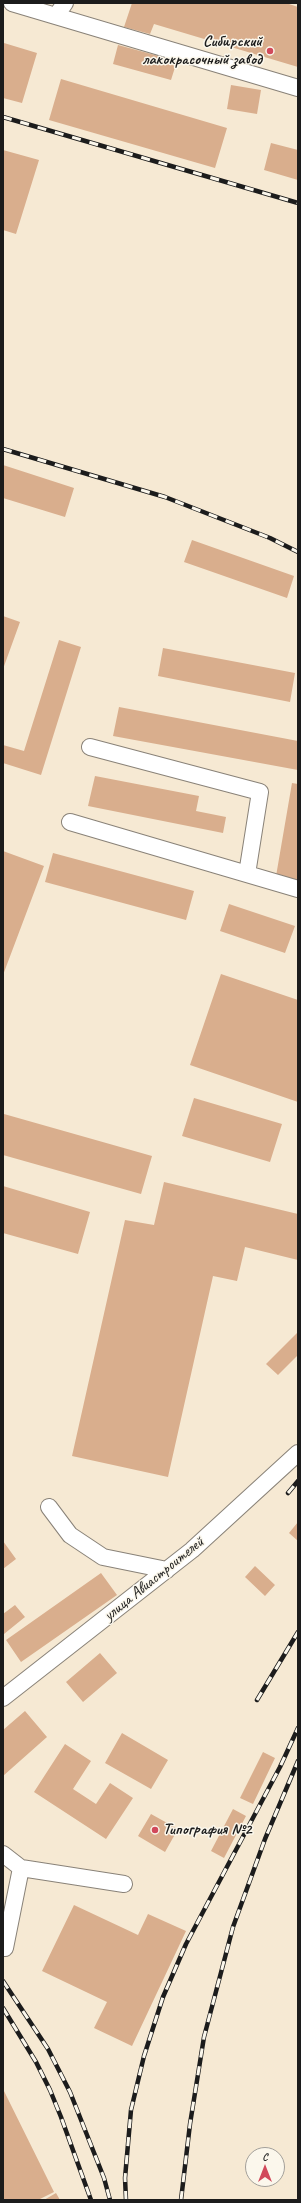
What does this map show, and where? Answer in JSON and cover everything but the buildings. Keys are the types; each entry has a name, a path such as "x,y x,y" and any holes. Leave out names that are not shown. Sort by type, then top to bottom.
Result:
{"street":[{"path":"12,3 298,88"},
{"path":"56,16 65,3"},
{"path":"90,747 260,792 246,874"},
{"path":"70,822 298,889"},
{"name":"улица Авиастроителей","path":"3,1698 192,1550 298,1453"},
{"path":"49,1507 70,1535 103,1557 167,1570"},
{"path":"3,1854 21,1868 124,1884"},
{"path":"5,1948 21,1868"}],"railway":[{"path":"3,117 298,203"},
{"path":"3,449 165,497 270,538 298,552"},
{"path":"288,1493 298,1481"},
{"path":"257,1700 298,1632"},
{"path":"126,2200 125,2178 131,2110 144,2056 163,1997 186,1944 280,1767 298,1728"},
{"path":"181,2200 190,2124 204,2037 233,1927 265,1839 298,1761"},
{"path":"3,1981 48,2049 70,2092 104,2178 110,2200"},
{"path":"3,2008 36,2062 50,2090 91,2200"}],"place":[{"name":"Сибирский лакокрасочный завод","path":"270,51"},
{"name":"Типография №2","path":"155,1830"}]}
